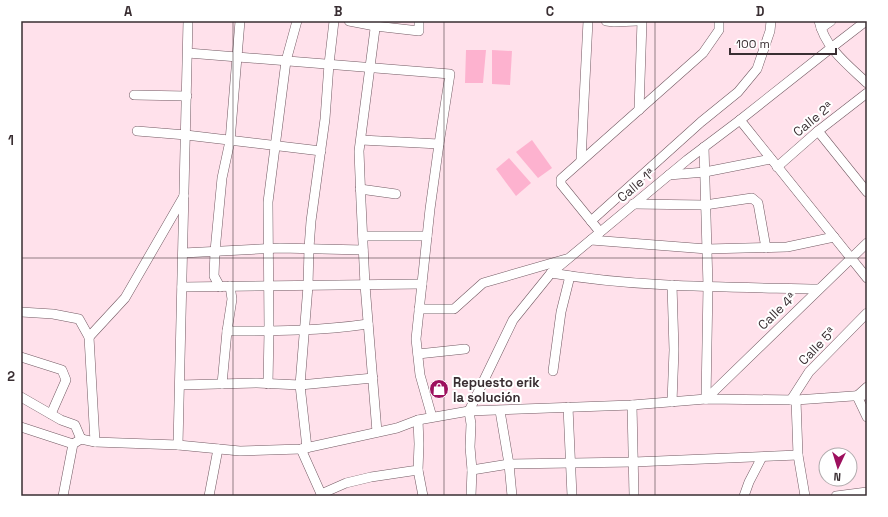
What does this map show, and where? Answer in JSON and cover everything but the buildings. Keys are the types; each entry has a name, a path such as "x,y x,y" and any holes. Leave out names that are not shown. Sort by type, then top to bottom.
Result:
{"street":[{"path":"178,445 188,21"},
{"path":"220,287 214,276 215,251 222,178 230,141 240,21"},
{"path":"268,384 268,202 286,61 297,21"},
{"path":"334,21 325,119 308,248 308,286 300,385 304,448 322,495 346,483 371,477 418,470"},
{"path":"349,21 418,31 419,21"},
{"path":"581,160 588,21"},
{"path":"606,21 637,21"},
{"path":"639,110 642,21"},
{"path":"600,232 561,184 561,179 703,53 719,30 719,21"},
{"path":"591,221 701,122 738,92 757,69 770,31 771,21"},
{"path":"831,21 820,25 831,48 867,83"},
{"name":"Calle 1ª","path":"469,411 513,320 551,273 704,147 866,21"},
{"path":"376,24 359,151 365,285 377,432"},
{"path":"188,54 450,74 427,236 416,339 420,375 432,417"},
{"name":"Calle 2ª","path":"777,167 818,131 867,93"},
{"path":"134,95 187,96"},
{"path":"740,120 867,278"},
{"path":"137,131 186,135 275,147 321,151"},
{"path":"818,131 867,192"},
{"path":"361,140 439,144"},
{"path":"704,147 708,286 706,399"},
{"path":"669,175 704,172 771,159"},
{"path":"360,189 396,194"},
{"path":"89,337 125,298 184,195"},
{"path":"633,204 705,205 752,198 758,202 766,248"},
{"path":"363,236 427,236"},
{"path":"590,240 707,249 786,247 834,237"},
{"name":"Calle 4ª","path":"706,399 867,243"},
{"path":"183,253 268,248 363,250"},
{"path":"419,309 454,309 483,283 569,258"},
{"path":"551,273 587,279 672,285 819,288"},
{"path":"553,371 561,312 570,276"},
{"path":"182,287 422,284"},
{"path":"672,285 674,350 672,402"},
{"path":"222,384 227,331 232,299 230,286"},
{"path":"21,312 53,314 79,319 89,337 95,442"},
{"name":"Calle 5ª","path":"794,400 809,372 867,313"},
{"path":"227,331 334,329 368,324"},
{"path":"418,354 465,349"},
{"path":"21,357 62,370 66,380 51,414"},
{"path":"180,385 300,385 373,378"},
{"path":"857,396 867,387"},
{"path":"21,427 77,441 178,445 240,451 304,448 397,428 418,420 469,411 632,405 706,399 794,400 867,395"},
{"path":"857,396 867,418"},
{"path":"21,397 61,420 75,425 77,441 63,496"},
{"path":"794,400 798,455 805,496"},
{"path":"632,405 634,496"},
{"path":"568,407 572,496"},
{"path":"469,411 471,424 471,496"},
{"path":"500,411 509,464 512,496"},
{"path":"418,420 418,470 423,496"},
{"path":"209,496 218,449"},
{"path":"472,470 509,464 634,462 798,455"},
{"path":"744,496 762,456"},
{"path":"836,496 867,492"}],"shaded area":[{"path":"466,50 486,50 483,83 465,83"},
{"path":"492,50 512,51 510,85 492,84"},
{"path":"532,140 552,168 538,178 516,152"},
{"path":"509,158 531,183 516,196 496,169"}],"place":[{"name":"Repuesto erik la solución","path":"439,389"}]}
